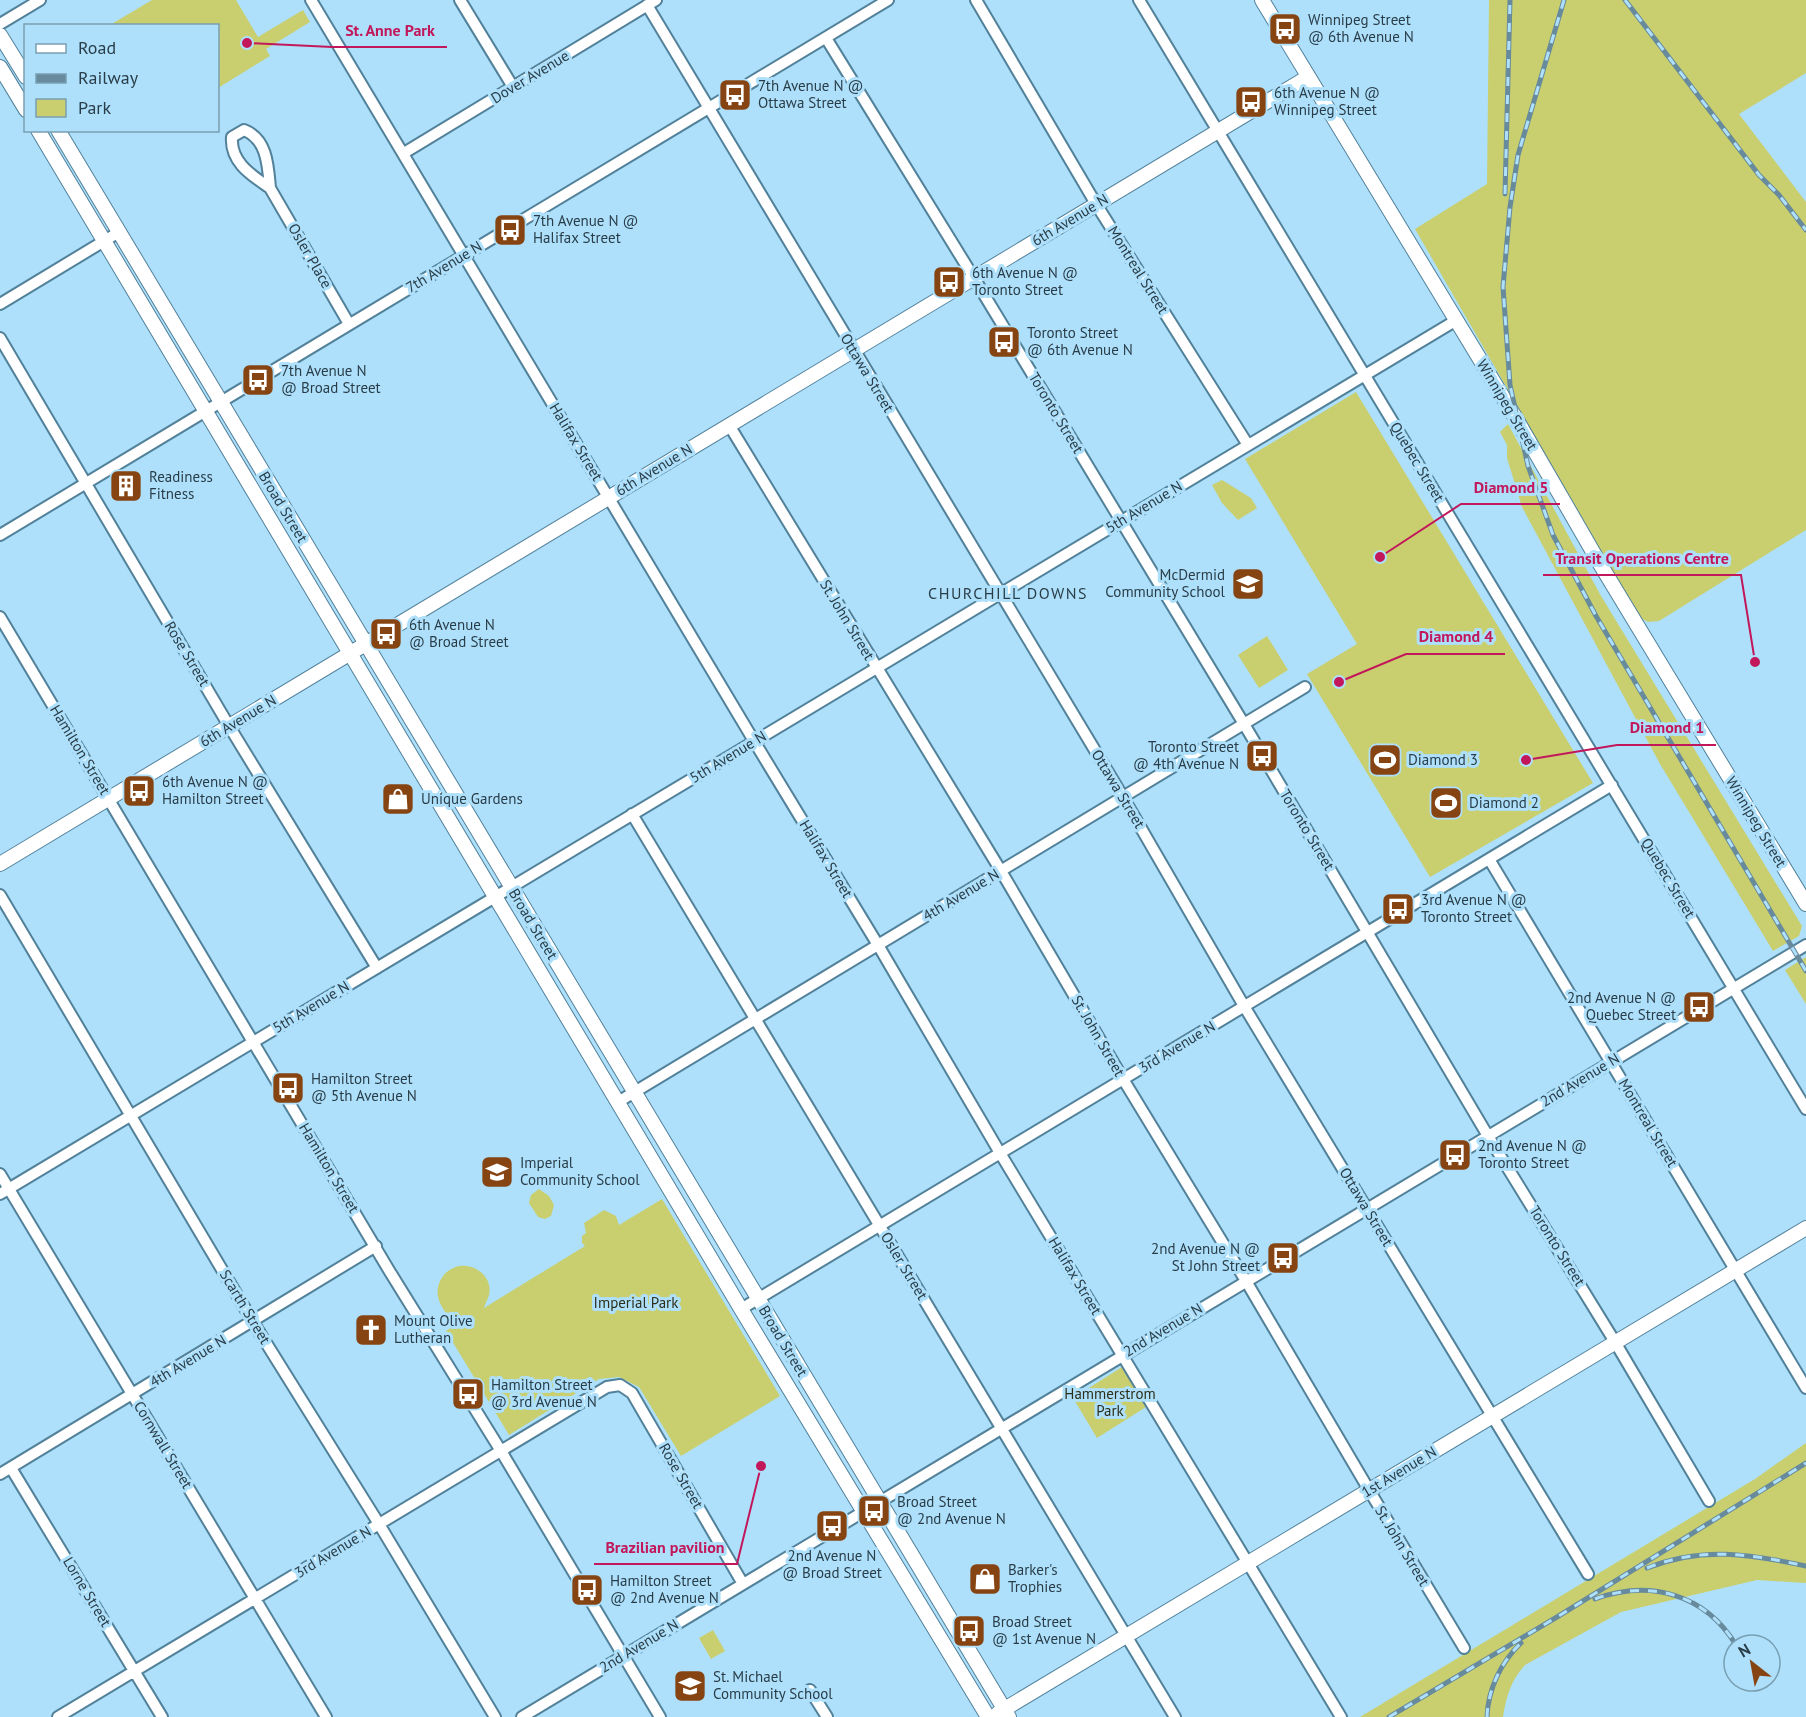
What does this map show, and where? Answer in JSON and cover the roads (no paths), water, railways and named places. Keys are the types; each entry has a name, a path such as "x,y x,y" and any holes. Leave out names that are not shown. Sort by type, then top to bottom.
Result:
{"main road":[{"name":"Winnipeg Street","path":"1262,0 1806,904"},
{"path":"0,34 24,74"},
{"path":"0,67 24,107"},
{"name":"6th Avenue N","path":"0,864 1308,77"},
{"name":"Broad Street","path":"39,132 741,1309 990,1717"},
{"name":"Broad Street","path":"58,132 1007,1713"},
{"name":"1st Avenue N","path":"990,1717 1007,1713 1127,1636 1806,1228"}],"street":[{"path":"0,24 39,0"},
{"name":"Halifax Street","path":"311,0 878,945 1000,1153 1341,1717"},
{"path":"460,0 513,87"},
{"name":"7th Avenue N","path":"0,535 888,0"},
{"name":"Montreal Street","path":"976,0 1096,204 1248,445"},
{"name":"Quebec Street","path":"1139,0 1806,1109"},
{"name":"Dover Avenue","path":"404,153 651,3"},
{"name":"Ottawa Street","path":"651,3 708,108 1123,797 1244,1006 1588,1574"},
{"name":"Toronto Street","path":"825,38 974,278 1244,724 1488,1136 1615,1342 1709,1501"},
{"name":"Osler Place","path":"270,188 249,174 231,149 232,137 244,130 254,134 263,148 268,163 270,188 349,324"},
{"path":"0,304 119,232"},
{"name":"5th Avenue N","path":"4,1191 1455,321"},
{"name":"Rose Street","path":"0,338 229,726 377,968"},
{"name":"St. John Street","path":"729,425 1001,871 1464,1648"},
{"name":"Hamilton Street","path":"0,617 375,1246 660,1717"},
{"name":"4th Avenue N","path":"618,1102 1305,687"},
{"name":"3rd Avenue N","path":"741,1309 1612,785"},
{"name":"Osler Street","path":"632,814 1175,1717"},
{"name":"Montreal Street","path":"1489,859 1806,1388"},
{"name":"Scarth Street","path":"0,895 253,1322 379,1524 495,1717"},
{"name":"2nd Avenue N","path":"522,1717 1806,945"},
{"name":"Cornwall Street","path":"0,1174 4,1191 133,1394 326,1717"},
{"name":"4th Avenue N","path":"0,1474 375,1246"},
{"name":"Rose Street","path":"607,1387 620,1385 632,1392 743,1584"},
{"name":"3rd Avenue N","path":"58,1717 607,1387"},
{"name":"Lorne Street","path":"10,1468 162,1717"},
{"path":"810,1690 827,1717"}],"railway":[{"path":"1505,194 1510,0"},
{"path":"1564,0 1518,155 1510,207 1503,287 1510,385 1528,466 1553,535 1596,616 1806,971"},
{"path":"1625,0 1759,175 1779,195 1806,230"},
{"path":"1389,1717 1557,1617 1806,1463"},
{"path":"1647,1568 1687,1557 1726,1554 1765,1558 1806,1566"},
{"path":"1595,1599 1616,1593 1636,1591 1656,1591 1674,1595 1709,1613 1727,1633"},
{"path":"1487,1717 1490,1696 1497,1677 1507,1659 1521,1643"}],"place":[{"name":"Winnipeg Street @ 6th Avenue N","path":"1285,29"},
{"name":"St. Anne Park","path":"247,43"},
{"name":"7th Avenue N @ Ottawa Street","path":"735,95"},
{"name":"6th Avenue N @ Winnipeg Street","path":"1251,102"},
{"name":"7th Avenue N @ Halifax Street","path":"510,230"},
{"name":"6th Avenue N @ Toronto Street","path":"949,282"},
{"name":"Toronto Street @ 6th Avenue N","path":"1004,342"},
{"name":"7th Avenue N @ Broad Street","path":"258,380"},
{"name":"Readiness Fitness","path":"126,486"},
{"name":"Diamond 5","path":"1380,557"},
{"name":"McDermid Community School","path":"1248,584"},
{"name":"6th Avenue N @ Broad Street","path":"386,634"},
{"name":"Transit Operations Centre","path":"1755,662"},
{"name":"Diamond 4","path":"1339,682"},
{"name":"Toronto Street @ 4th Avenue N","path":"1262,756"},
{"name":"Diamond 3","path":"1385,760"},
{"name":"Diamond 1","path":"1526,760"},
{"name":"6th Avenue N @ Hamilton Street","path":"139,791"},
{"name":"Unique Gardens","path":"398,799"},
{"name":"Diamond 2","path":"1446,803"},
{"name":"3rd Avenue N @ Toronto Street","path":"1398,909"},
{"name":"2nd Avenue N @ Quebec Street","path":"1699,1007"},
{"name":"Hamilton Street @ 5th Avenue N","path":"288,1088"},
{"name":"2nd Avenue N @ Toronto Street","path":"1455,1155"},
{"name":"Imperial Community School","path":"497,1172"},
{"name":"2nd Avenue N @ St John Street","path":"1283,1258"},
{"name":"Mount Olive Lutheran","path":"371,1330"},
{"name":"Hamilton Street @ 3rd Avenue N","path":"468,1394"},
{"name":"Brazilian pavilion","path":"761,1466"},
{"name":"Broad Street @ 2nd Avenue N","path":"874,1511"},
{"name":"2nd Avenue N @ Broad Street","path":"832,1526"},
{"name":"Barker's Trophies","path":"985,1579"},
{"name":"Hamilton Street @ 2nd Avenue N","path":"587,1590"},
{"name":"Broad Street @ 1st Avenue N","path":"969,1631"},
{"name":"St. Michael Community School","path":"690,1686"}],"district":[{"name":"CHURCHILL DOWNS","path":"1008,593"}],"park label":[{"name":"Imperial Park","path":"636,1303"},
{"name":"Hammerstrom Park","path":"1110,1402"}]}
